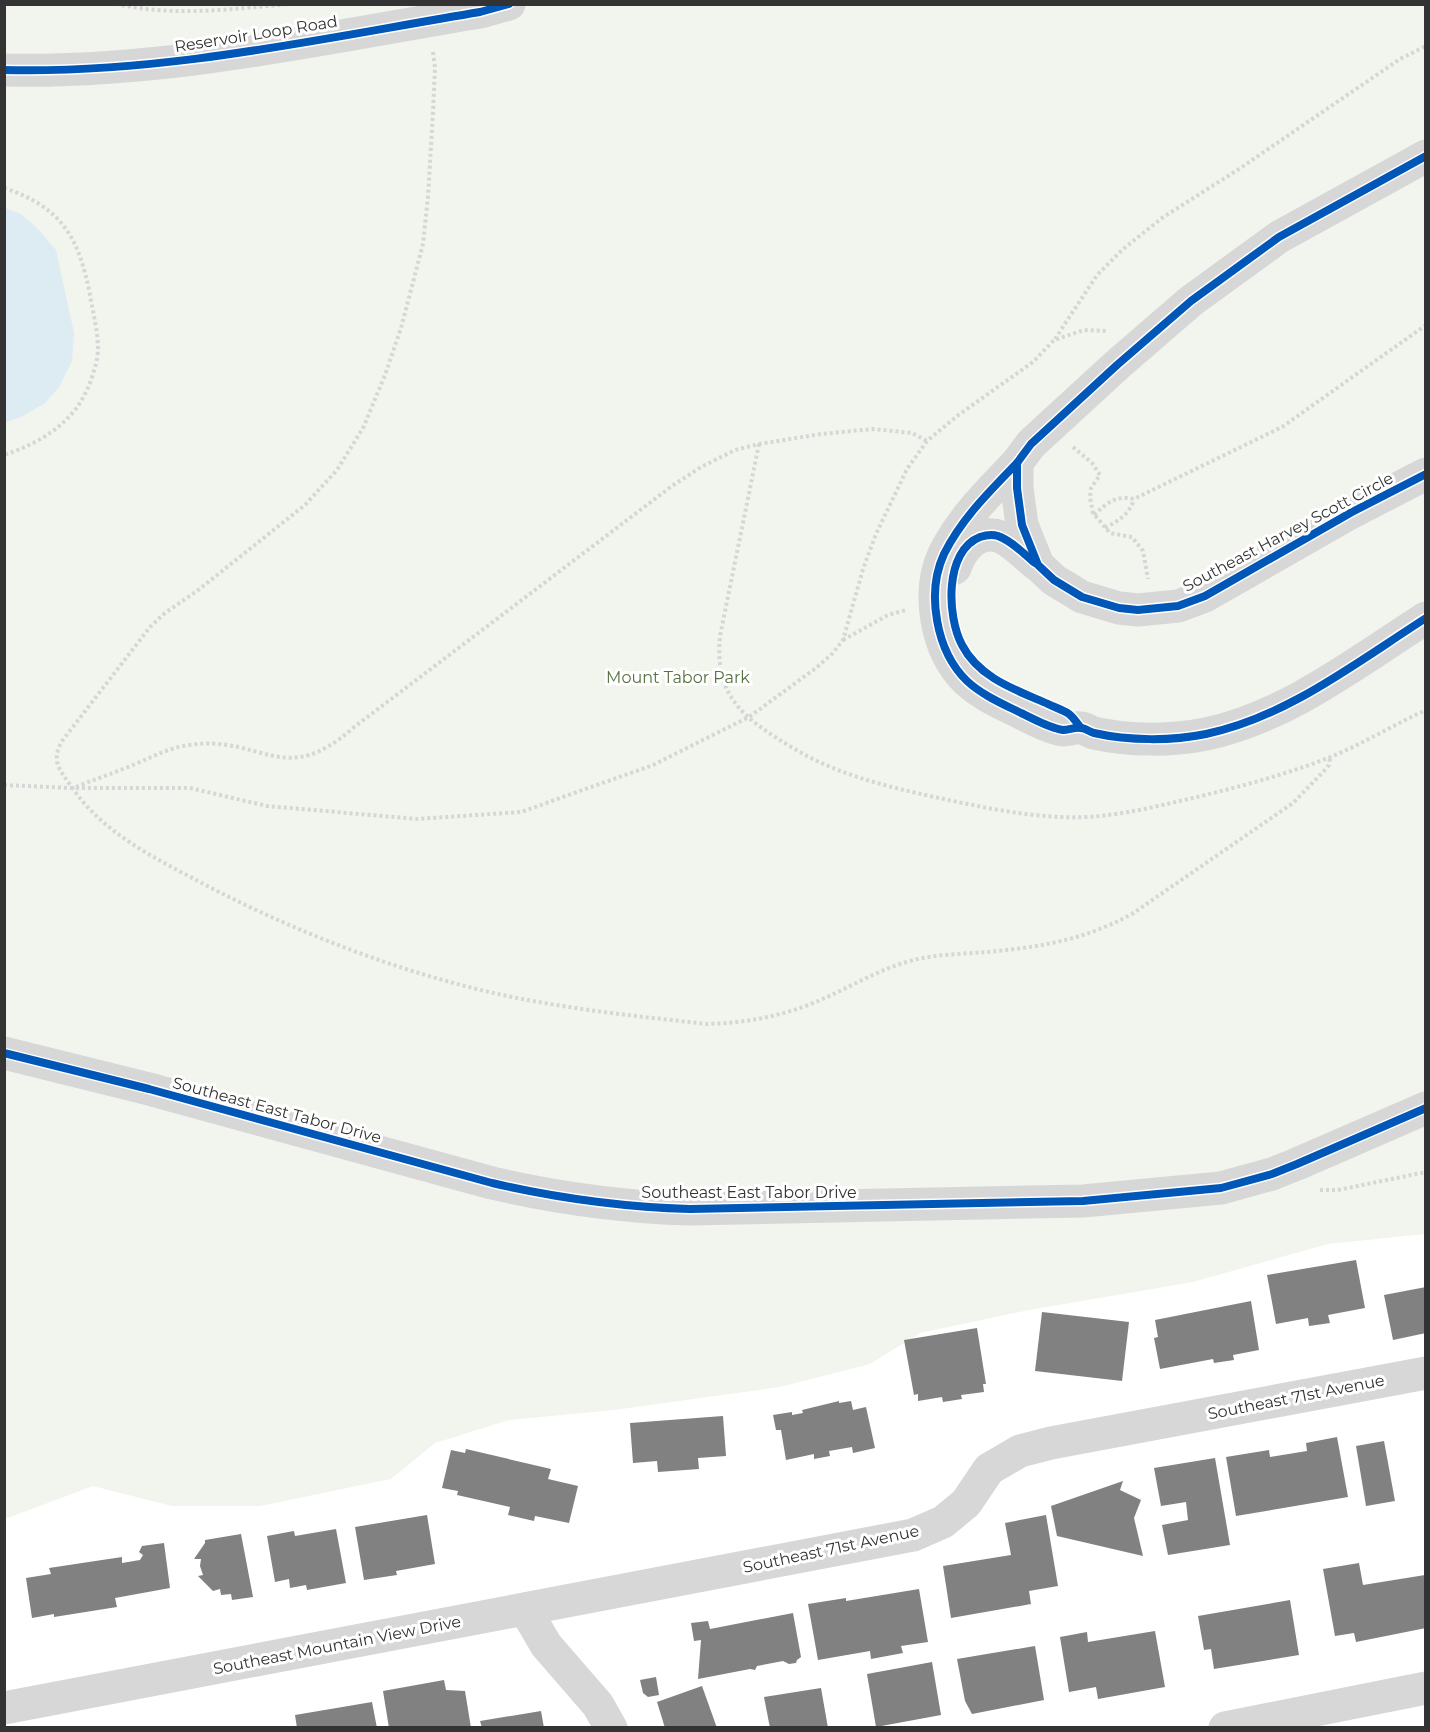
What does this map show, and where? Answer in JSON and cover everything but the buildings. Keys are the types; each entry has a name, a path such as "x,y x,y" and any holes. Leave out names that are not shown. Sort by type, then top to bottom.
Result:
{"street":[{"name":"Reservoir Loop Road","path":"4,70 55,71 117,68 264,48 424,12 509,4"},
{"path":"1425,156 1300,224 1235,267 1116,364 1031,444 1017,463 975,507 943,556 936,580 936,606 940,629 950,660 969,683 987,696 1038,721 1063,730 1081,728 1103,734 1151,738 1203,734 1235,727 1264,715 1311,691 1425,618"},
{"name":"Southeast Harvey Scott Circle","path":"1017,463 1017,488 1022,525 1038,565 1067,589 1101,604 1138,610 1178,606 1205,596 1352,512 1425,474"},
{"path":"1038,565 1016,546 999,537 985,536 973,540 958,561 954,573 951,601 956,630 961,644 981,670 1006,685 1070,714 1081,728"},
{"name":"Southeast East Tabor Drive","path":"4,1053 149,1089 542,1195 642,1207 690,1209 1083,1201 1221,1188 1272,1174 1425,1108"},
{"name":"Southeast 71st Avenue","path":"525,1609 913,1535 944,1522 966,1503 989,1469 1020,1451 1051,1443 1425,1373"},
{"path":"525,1609 546,1645 598,1705 611,1728"},
{"name":"Southeast Mountain View Drive","path":"4,1708 525,1609"},
{"path":"1225,1728 1339,1717 1425,1688"}],"path":[{"path":"116,4 138,9 174,11 290,4"},
{"path":"424,12 435,68 423,244 401,328 385,375 363,428 337,470 305,505 150,627 58,748 56,761 72,788 95,816 109,828 157,859 237,900 336,944 400,967 465,986 529,1001 719,1024 760,1020 789,1012 819,1001 871,974 912,960 932,956 1042,946 1080,938 1110,926 1132,914 1293,803 1329,765 1330,758"},
{"path":"843,640 863,569 876,534 907,469 927,441 957,416 1033,362 1054,340 1097,275 1138,237 1198,194 1239,169 1400,59 1425,46"},
{"path":"4,188 32,198 44,206 72,235 85,272 98,352 85,395 67,419 39,441 4,455"},
{"path":"1094,515 1108,502 1124,496 1134,499 1282,427 1425,325"},
{"path":"1054,340 1084,330 1115,332"},
{"path":"72,788 171,748 212,743 232,745 265,755 289,759 308,756 324,750 672,486 701,467 735,450 821,434 873,429 912,433 927,441"},
{"path":"759,444 720,636 722,678 727,692 738,708 778,739 809,758 854,777 998,811 1043,816 1085,817 1152,807 1240,786 1330,758 1425,710"},
{"path":"1070,444 1092,463 1100,475 1091,488 1090,498 1094,515 1110,533 1132,537 1143,551 1147,574"},
{"path":"1104,528 1119,521 1132,506 1134,499"},
{"path":"4,785 72,788 190,788 267,806 417,819 521,812 653,765 749,717 816,668 843,640 888,615 910,609"},
{"path":"1297,1164 1308,1184 1315,1190 1326,1191 1425,1172"}],"green space":[{"name":"Mount Tabor Park","path":"5,5 1425,5 1425,1234 1328,1244 1193,1282 1029,1310 920,1333 870,1364 780,1387 614,1410 509,1420 435,1443 391,1479 260,1506 172,1506 93,1486 5,1519"}],"shaded area":[{"path":"5,208 21,214 56,250 74,333 72,361 59,387 45,403 5,423"}],"cycle path":[{"path":"4,70 64,70 184,60 362,33 480,12 509,4"},
{"path":"1426,156 1279,237 1191,301 1031,444 1017,463 1017,488 1022,525 1038,565 1054,580 1082,597 1119,608 1138,610 1178,606 1205,596 1352,512 1426,474"},
{"path":"1017,463 968,517 944,554 936,586 937,621 948,654 956,669 967,681 993,699 1047,725 1063,730 1081,728 1121,738 1150,739 1193,736 1236,726 1265,715 1320,686 1426,618"},
{"path":"1035,563 1013,544 998,536 982,536 968,545 960,556 952,586 953,618 957,633 969,656 988,674 1011,688 1067,713 1081,728"},
{"path":"4,1053 149,1089 492,1183 590,1201 690,1209 1083,1201 1221,1188 1272,1174 1426,1108"}]}
